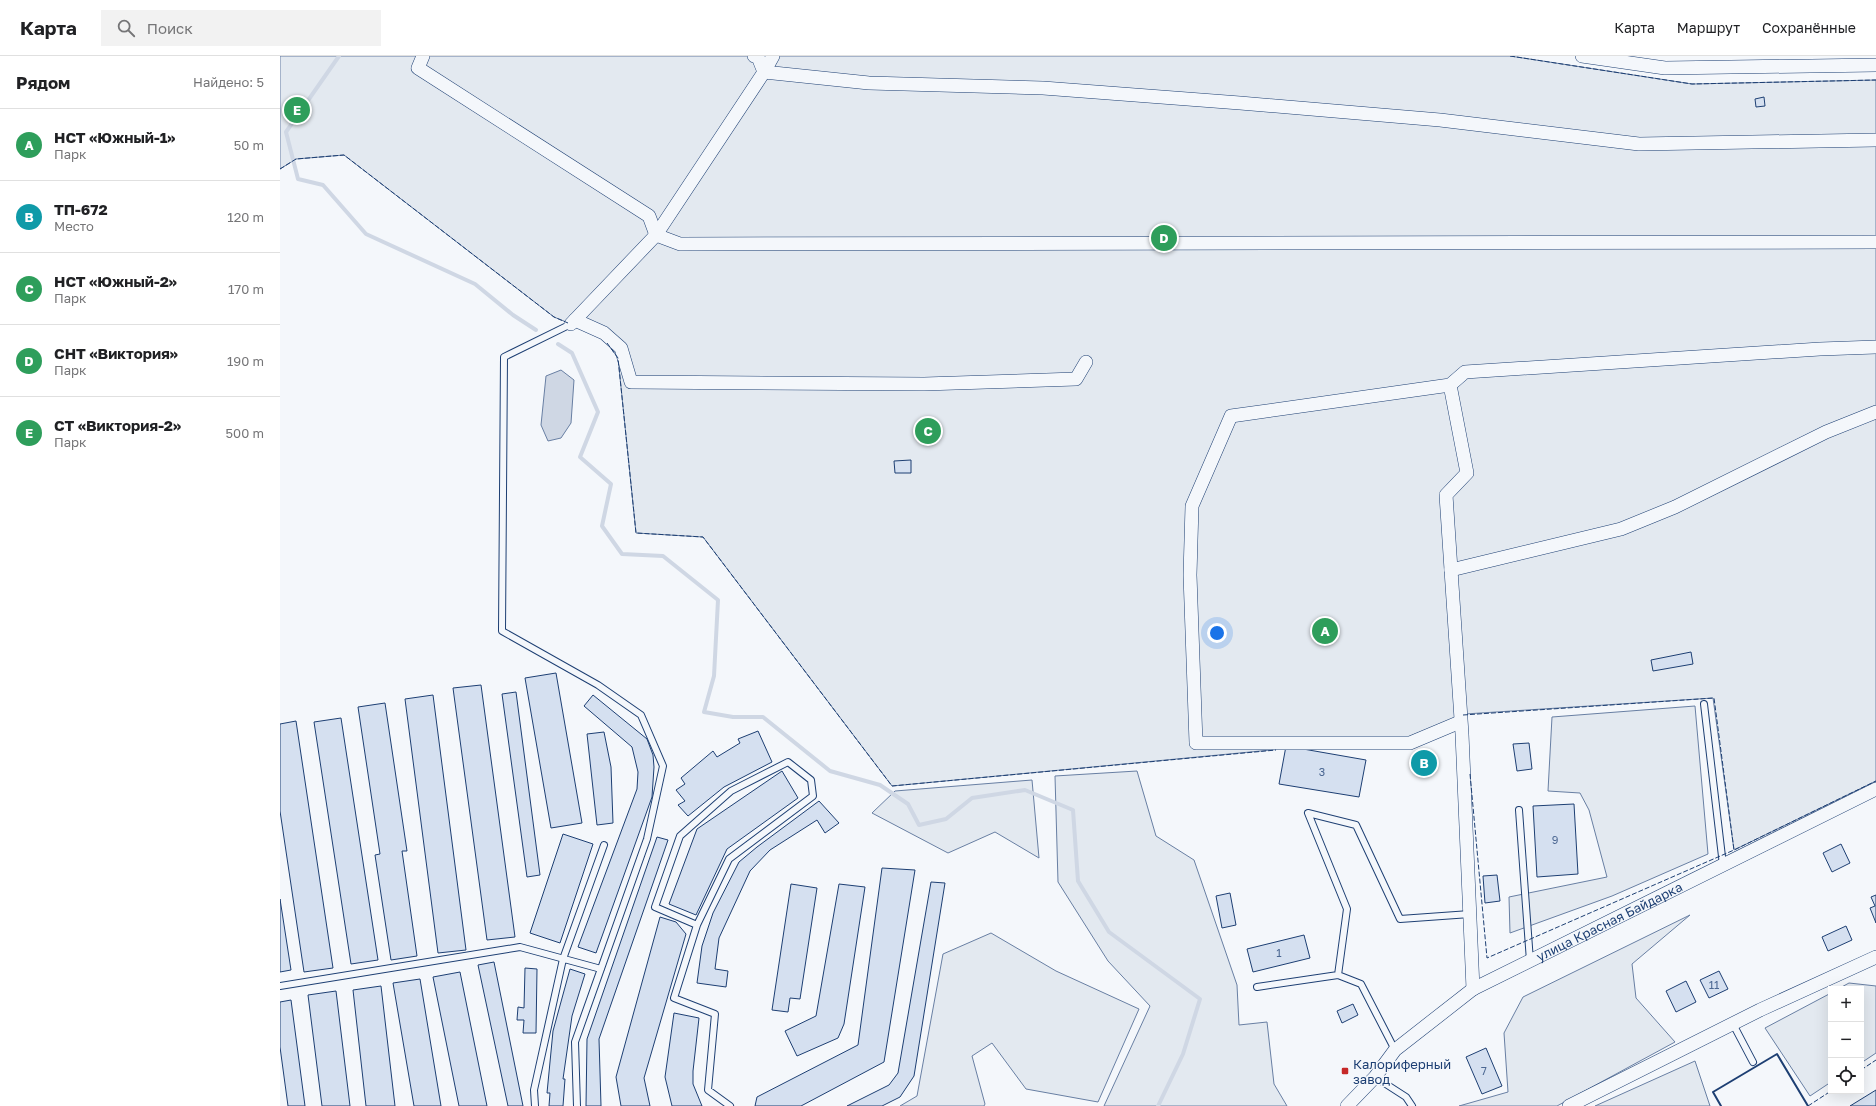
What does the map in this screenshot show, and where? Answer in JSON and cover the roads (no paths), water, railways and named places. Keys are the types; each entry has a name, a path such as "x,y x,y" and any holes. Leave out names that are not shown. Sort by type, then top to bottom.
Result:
{"street":[{"path":"423,56 418,68 649,216 656,235 680,244 1876,242"},
{"path":"754,56 758,57 764,72"},
{"path":"773,56 764,72 656,235 573,322 604,332 621,348 632,382 924,384 1076,379 1086,362"},
{"path":"1582,56 1665,68 1876,65"},
{"path":"764,72 869,83 1043,88 1240,102 1440,120 1639,144 1876,140"},
{"path":"1460,722 1410,743 1196,744 1190,582 1192,506 1231,416 1450,385 1465,372 1820,349 1876,347"},
{"path":"1450,385 1467,473 1446,495 1471,914 1473,989"},
{"path":"1451,570 1621,529 1675,507 1826,432 1876,412"},
{"name":"улица Красная Байдарка","path":"1347,1106 1371,1082 1395,1050 1473,989 1876,789"},
{"path":"1569,1106 1733,1024 1876,957"}],"lane":[{"path":"573,322 504,356 502,631 598,685 641,714 663,766 647,839 575,1042 577,1106"},
{"path":"1704,704 1723,865"},
{"path":"697,925 655,907 680,836 731,791 788,762 811,780 813,796 729,859 697,925 674,998 715,1014 708,1090 730,1106"},
{"path":"1519,810 1530,961"},
{"path":"1338,975 1347,909 1308,813 1356,826 1400,919 1471,914"},
{"path":"535,1106 534,1090 563,959 604,845"},
{"path":"280,986 520,947 601,969"},
{"path":"1257,987 1338,975 1361,984 1395,1050"},
{"path":"1733,1024 1753,1062"},
{"path":"1371,1082 1406,1097 1412,1106"}],"waterway":[{"path":"339,56 286,132 298,179 323,185 366,234 475,284 513,315 536,330"},
{"path":"558,344 572,353 598,412 580,457 611,484 602,526 622,554 663,556 718,600 714,676 704,712 733,717 763,717 830,771 880,785 908,804 919,825 946,819 972,798 1025,790 1073,810 1078,881 1109,932 1200,999 1183,1054 1158,1106"}],"place":[{"name":"СТ «Виктория-2»","path":"297,110"},
{"name":"СНТ «Виктория»","path":"1164,238"},
{"name":"НСТ «Южный-2»","path":"928,431"},
{"name":"НСТ «Южный-1»","path":"1325,631"},
{"name":"ТП-672","path":"1424,763"},
{"name":"Калориферный завод","path":"1345,1071"}]}
